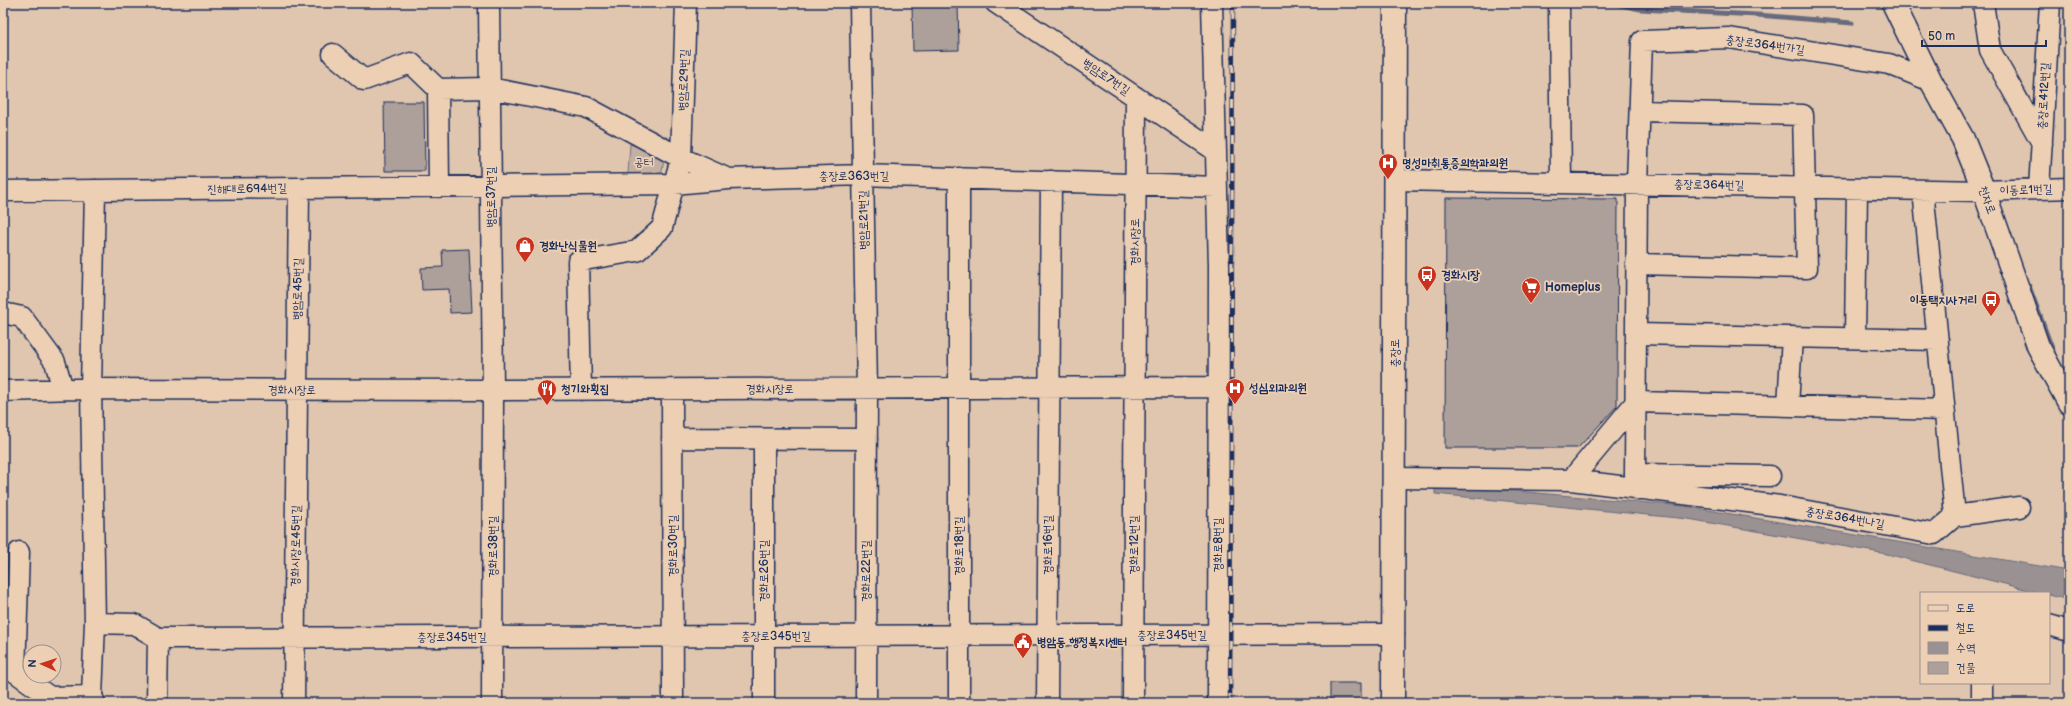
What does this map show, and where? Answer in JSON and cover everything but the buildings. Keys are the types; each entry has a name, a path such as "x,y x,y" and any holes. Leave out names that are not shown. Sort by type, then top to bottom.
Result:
{"main road":[{"name":"충장로","path":"1393,703 1395,3"},
{"name":"천자로","path":"1893,3 1931,81 1963,138 1984,191 2038,346 2069,403"}],"street":[{"name":"병암로37번길","path":"489,3 493,390"},
{"name":"병암로29번길","path":"681,158 686,3"},
{"name":"병암로21번길","path":"860,3 867,389"},
{"name":"병암로7번길","path":"996,3 1216,151"},
{"path":"1212,3 1217,187 1218,387"},
{"path":"1983,3 1990,50 2042,143"},
{"name":"충장로412번길","path":"2039,189 2050,3"},
{"path":"1560,8 1560,183"},
{"name":"충장로364번가길","path":"1636,184 1642,41 1728,38 1889,64 1931,81"},
{"path":"333,54 364,80 411,63 438,89 490,88 586,107 681,158 728,179"},
{"path":"438,89 439,187"},
{"name":"경화시장로","path":"1134,387 1136,97"},
{"path":"1636,264 1807,268 1803,114 1640,111"},
{"path":"581,390 578,261 636,251 662,228 681,158"},
{"name":"충장로363번길","path":"491,186 674,184 728,179 863,175 1217,187"},
{"path":"959,178 959,388"},
{"name":"충장로364번길","path":"1395,180 1984,191"},
{"path":"1048,388 1051,181"},
{"path":"1636,184 1636,481"},
{"name":"진해대로694번길","path":"3,191 491,186"},
{"name":"병암로45번길","path":"297,390 299,188"},
{"name":"이동로1번길","path":"1984,191 2069,188"},
{"path":"1855,338 1857,189"},
{"path":"19,552 15,672 50,700 93,700 95,623 91,389 96,190"},
{"path":"1922,190 1955,516 2019,507"},
{"path":"5,309 22,317 55,362 63,389"},
{"path":"1636,334 1938,340"},
{"path":"1788,406 1792,337"},
{"name":"경화로12번길","path":"1133,703 1134,387"},
{"name":"경화시장로","path":"3,391 63,389 672,390 1218,387"},
{"name":"경화로8번길","path":"1218,387 1218,703"},
{"name":"경화로18번길","path":"959,388 959,703"},
{"name":"경화로16번길","path":"1047,703 1048,388"},
{"name":"경화로22번길","path":"866,703 867,389"},
{"name":"경화시장로45번길","path":"294,703 297,390"},
{"name":"경화로38번길","path":"492,703 493,390"},
{"name":"경화로30번길","path":"672,390 673,703"},
{"path":"1571,480 1636,402"},
{"path":"1636,402 1944,410"},
{"path":"672,438 867,439"},
{"name":"경화로26번길","path":"764,439 764,703"},
{"path":"1394,478 1636,481 1770,476"},
{"name":"충장로364번나길","path":"1636,481 1934,534 1955,516"},
{"path":"95,623 134,624 158,638 157,703"},
{"path":"2050,625 2069,631"},
{"name":"충장로345번길","path":"158,638 1394,634"},
{"path":"1982,684 1982,703"}],"green space":[{"name":"공터","path":"630,144 665,155 661,176 628,174"}],"water":[{"path":"1435,484 1684,506 2069,571 2069,600 2050,595 2050,592 2036,592 1887,554 1688,519 1435,494"}],"waterway":[{"path":"1612,3 1640,9 1757,15 1852,23"},
{"path":"2029,286 2053,351"}],"railway":[{"path":"1230,703 1233,3"}],"place":[{"name":"명성마취통증의학과의원","path":"1388,180"},
{"name":"경화난식물원","path":"525,263"},
{"name":"경화시장","path":"1427,292"},
{"name":"Homeplus","path":"1531,304"},
{"name":"이동택지사거리","path":"1991,317"},
{"name":"성심외과의원","path":"1235,405"},
{"name":"청기와횟집","path":"547,406"},
{"name":"병암동 행정복지센터","path":"1023,659"}]}
